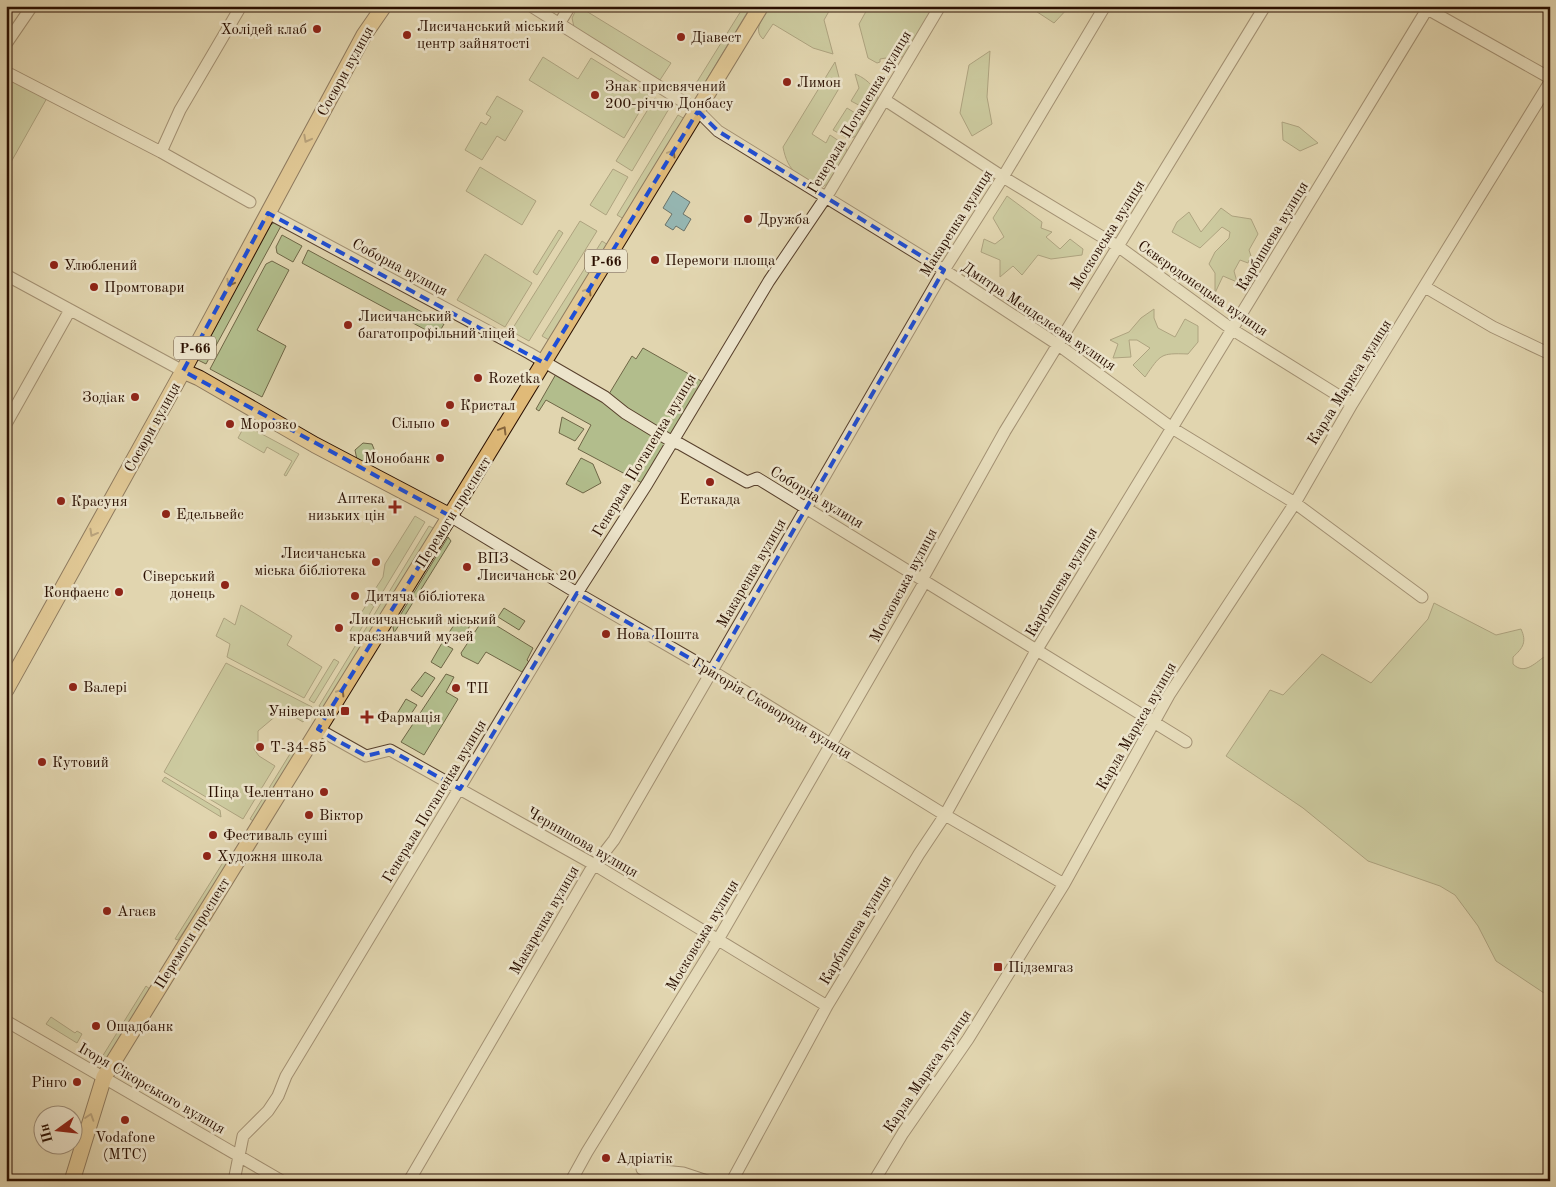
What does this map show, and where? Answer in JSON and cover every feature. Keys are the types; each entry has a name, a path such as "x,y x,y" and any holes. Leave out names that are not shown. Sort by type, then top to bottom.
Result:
{"main road":[{"name":"Сосюри вулиця","path":"6,690 183,371 364,34 384,6"},
{"name":"Перемоги проспект","path":"72,1181 104,1077 544,363 761,6"},
{"name":"Григорія Сковороди вулиця","path":"183,371 315,446 450,516"}],"street":[{"path":"6,44 32,6"},
{"path":"160,152 180,110 241,6"},
{"name":"Дмитра Менделєєва вулиця","path":"531,6 698,111 713,128 944,270 1058,344 1172,428 1295,503 1422,597"},
{"path":"558,24 570,6"},
{"name":"Генерала Потапенка вулиця","path":"234,1181 243,1136 268,1110 278,1096 286,1076 577,593 769,281 825,198 940,6"},
{"name":"Макаренка вулиця","path":"409,1181 595,864 614,840 944,270 1003,177 1105,6"},
{"name":"Московська вулиця","path":"571,1181 719,938 924,583 924,576 1005,431 1265,6"},
{"path":"1426,7 1550,78"},
{"name":"Карбишева вулиця","path":"732,1181 827,1006 919,854 945,815 1036,651 1233,330 1426,7"},
{"path":"6,72 160,152 250,202"},
{"name":"Карла Маркса вулиця","path":"874,1181 903,1133 968,1039 1064,884 1153,721 1295,503 1352,404 1426,287 1550,82"},
{"name":"Сєвєродонецька вулиця","path":"885,100 1003,177 1119,247 1233,330 1352,404"},
{"name":"Соборна вулиця","path":"268,213 544,363 604,397 625,413 671,441 680,444 747,482 757,478 806,506 924,583 1186,742"},
{"name":"Григорія Сковороди вулиця","path":"6,275 183,371"},
{"path":"1426,287 1493,327 1550,354"},
{"path":"6,424 70,310"},
{"name":"Григорія Сковороди вулиця","path":"450,516 577,593 712,671 945,815 1064,884"},
{"name":"Чернишова вулиця","path":"318,729 366,756 390,750 595,864 719,938 827,1006"},
{"name":"Ігоря Сікорського вулиця","path":"6,1021 282,1181"},
{"path":"642,1169 683,1173 707,1181"}],"highlighted area":[{"path":"698,111 718,131 944,270 712,671 577,593 460,789 390,750 366,756 334,739 318,729 450,516 183,371 268,213 544,363"}],"green space":[{"path":"578,6 671,63 660,80 578,31 574,27 572,18"},
{"path":"744,6 751,6 701,89 695,85"},
{"path":"770,6 832,6 824,20 833,54 813,48 773,24 763,39 760,35 759,27"},
{"path":"869,6 898,6 904,10 907,6 933,8 906,56 887,60 886,58 880,59 880,62 877,63 868,58 859,24"},
{"path":"1028,6 1070,6 1054,23"},
{"path":"990,51 987,97 992,124 972,136 960,113 969,65"},
{"path":"543,57 578,79 591,58 650,94 624,138 529,80"},
{"path":"835,62 841,85 812,134 826,143 830,135 845,145 847,152 827,184 821,188 801,177 791,168 783,147"},
{"path":"855,74 871,84 877,95 875,106 870,111 851,101 859,88"},
{"path":"6,78 47,98 6,171"},
{"path":"497,96 523,111 505,141 497,136 482,160 465,150 481,122 486,125 491,117 486,114"},
{"path":"655,98 670,107 632,171 616,161"},
{"path":"847,108 860,116 863,122 856,136 849,139 833,130"},
{"path":"678,115 685,119 624,219 617,215"},
{"path":"1282,122 1299,127 1318,143 1300,151 1283,140"},
{"path":"480,167 536,201 522,225 466,191"},
{"path":"613,169 628,177 606,215 590,205"},
{"path":"1007,196 1042,222 1041,228 1052,232 1046,237 1060,249 1070,239 1083,249 1082,255 1051,259 1038,255 1022,275 1013,266 1000,277 1000,260 981,252 984,239 995,244 1004,237 993,218"},
{"path":"1221,208 1232,216 1251,219 1258,234 1249,250 1251,256 1248,263 1240,260 1234,271 1237,282 1223,276 1215,293 1215,273 1209,264 1215,252 1229,238 1230,232 1222,227 1200,248 1172,232 1177,222 1189,212 1201,232"},
{"path":"580,221 597,231 529,341 511,331"},
{"path":"275,222 281,226 206,364 198,360 269,226"},
{"path":"559,230 563,233 537,275 533,272"},
{"path":"282,235 302,246 293,262 277,253 276,247"},
{"path":"602,241 608,245 549,340 542,336"},
{"path":"308,250 444,324 437,336 302,263"},
{"path":"485,254 532,283 505,327 457,300"},
{"path":"272,261 289,270 257,330 286,346 262,397 210,369 266,264"},
{"path":"1154,309 1154,318 1158,328 1175,337 1185,319 1198,326 1198,342 1188,354 1162,356 1145,377 1133,365 1150,348 1137,340 1129,340 1131,357 1113,358 1118,344 1110,340 1129,332 1141,318"},
{"path":"643,348 703,382 671,435 626,411 609,394 632,356 636,359"},
{"path":"556,374 604,401 663,440 665,446 642,483 578,449 591,425 546,400 539,411 536,409"},
{"path":"562,417 584,429 575,441 559,433"},
{"path":"245,425 299,454 286,476 284,475 292,461 267,447 264,453 238,438"},
{"path":"363,443 372,444 378,459 373,465 357,460 355,450"},
{"path":"581,458 593,464 601,483 583,493 566,484"},
{"path":"415,516 425,522 379,598 372,594 383,577 385,564"},
{"path":"429,526 435,529 394,595 389,592"},
{"path":"448,537 451,541 394,633 393,627"},
{"path":"383,600 389,603 323,708 319,706"},
{"path":"368,602 374,606 357,636 350,631"},
{"path":"1434,603 1496,635 1521,629 1524,641 1519,651 1513,657 1513,664 1521,669 1533,665 1544,657 1550,660 1550,997 1496,961 1478,926 1455,895 1440,886 1368,861 1303,808 1226,756 1270,690 1283,695 1322,654 1371,683 1428,619"},
{"path":"241,605 292,636 287,645 322,667 304,698 227,657 230,644 216,636 224,618 235,625"},
{"path":"504,608 525,621 519,630 498,617"},
{"path":"484,618 533,648 527,660 529,662 522,672 486,652 478,664 462,656 461,653"},
{"path":"462,619 471,624 460,642 448,634 454,625 458,626"},
{"path":"442,643 453,649 441,668 431,662"},
{"path":"334,659 339,662 314,703 309,700"},
{"path":"226,663 312,707 303,722 284,709 258,731 258,742 254,749 259,756 275,766 243,819 164,772"},
{"path":"425,672 435,678 422,697 411,690"},
{"path":"446,674 454,677 446,692 458,699 424,755 401,742"},
{"path":"406,699 417,705 405,723 395,717"},
{"path":"293,749 297,751 255,822 250,819"},
{"path":"165,777 220,810 221,817 162,781"},
{"path":"227,856 232,860 178,940 175,939"},
{"path":"146,986 151,990 107,1060 102,1057"},
{"path":"51,1017 75,1033 77,1031 82,1034 77,1043 46,1024"}],"water":[{"path":"673,191 690,202 683,214 691,219 684,231 676,226 673,230 665,225 672,214 663,208"}],"place":[{"name":"Холідей клаб","path":"317,29"},
{"name":"Лисичанський міський центр зайнятості","path":"407,35"},
{"name":"Діавест","path":"681,37"},
{"name":"Лимон","path":"787,82"},
{"name":"Знак присвячений 200-річчю Донбасу","path":"595,95"},
{"name":"Дружба","path":"748,219"},
{"name":"Перемоги площа","path":"655,260"},
{"name":"Улюблений","path":"54,265"},
{"name":"Промтовари","path":"94,287"},
{"name":"Лисичанський багатопрофільний ліцей","path":"348,325"},
{"name":"Rozetka","path":"478,378"},
{"name":"Зодіак","path":"135,397"},
{"name":"Кристал","path":"450,405"},
{"name":"Сiльпо","path":"445,423"},
{"name":"Морозко","path":"230,424"},
{"name":"Монобанк","path":"440,458"},
{"name":"Естакада","path":"710,482"},
{"name":"Красуня","path":"61,501"},
{"name":"Аптека низьких цін","path":"395,507"},
{"name":"Едельвейс","path":"166,514"},
{"name":"Лисичанська мiська бiблiотека","path":"376,562"},
{"name":"ВПЗ Лисичанськ 20","path":"467,567"},
{"name":"Сіверський донець","path":"225,585"},
{"name":"Конфаенс","path":"119,592"},
{"name":"Дитяча бiблiотека","path":"355,596"},
{"name":"Лисичанський міський краєзнавчий музей","path":"339,628"},
{"name":"Нова Пошта","path":"606,634"},
{"name":"Валері","path":"73,687"},
{"name":"ТП","path":"456,688"},
{"name":"Універсам","path":"345,711"},
{"name":"Фармація","path":"367,717"},
{"name":"Т-34-85","path":"260,747"},
{"name":"Кутовий","path":"42,762"},
{"name":"Піца Челентано","path":"324,792"},
{"name":"Віктор","path":"309,815"},
{"name":"Фестиваль суші","path":"213,835"},
{"name":"Художня школа","path":"207,856"},
{"name":"Агаєв","path":"107,911"},
{"name":"Підземгаз","path":"998,967"},
{"name":"Ощадбанк","path":"96,1026"},
{"name":"Рінго","path":"77,1082"},
{"name":"Vodafone (МТС)","path":"125,1120"},
{"name":"Адріатік","path":"606,1158"}]}
